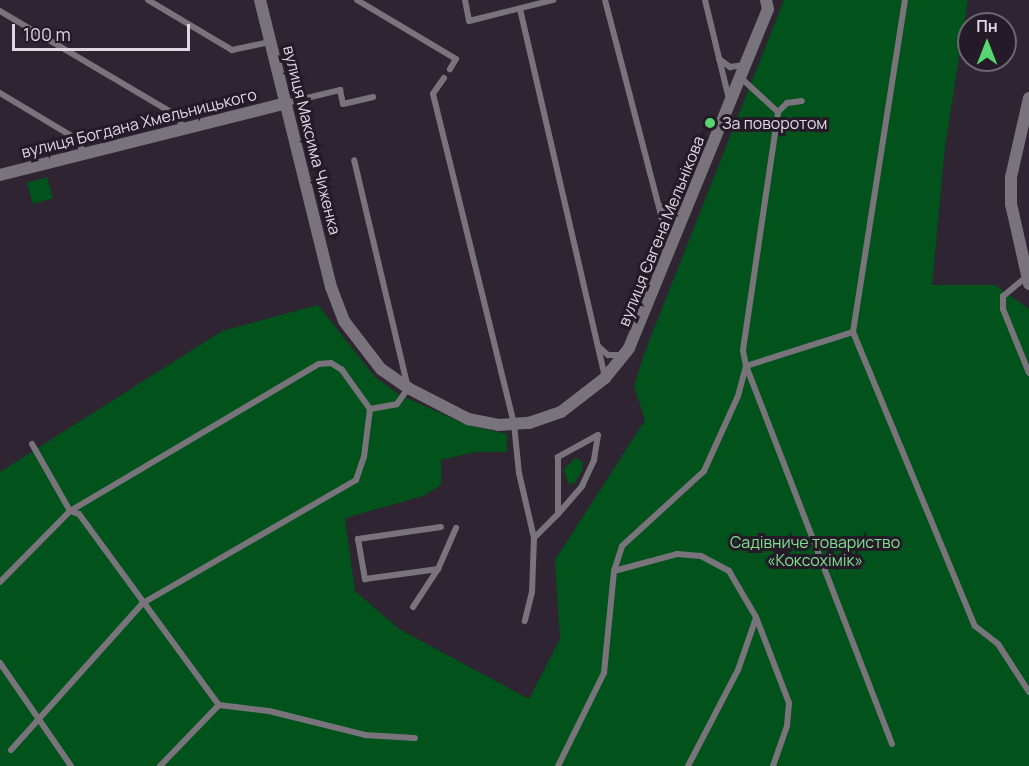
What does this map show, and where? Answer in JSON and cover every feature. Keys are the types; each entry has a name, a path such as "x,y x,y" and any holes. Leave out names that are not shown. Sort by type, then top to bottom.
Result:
{"street":[{"name":"вулиця Максима Чиженка","path":"260,0 331,287"},
{"name":"вулиця Євгена Мельнікова","path":"331,287 336,304 357,341 381,369 408,388 468,419 514,424 561,412 605,378 627,352 671,253 769,3"},
{"path":"1027,281 1011,204 1011,177 1029,98"},
{"name":"вулиця Богдана Хмельницького","path":"0,175 286,103"}],"lane":[{"path":"148,0 232,50 270,42"},
{"path":"357,0 456,59 450,69"},
{"path":"465,0 469,21 553,0"},
{"path":"605,0 671,253"},
{"path":"705,0 730,103"},
{"path":"905,0 853,332 975,626 998,644 1029,692"},
{"path":"520,9 605,378"},
{"path":"0,11 179,117 182,129"},
{"path":"719,59 736,68 747,62"},
{"path":"444,78 433,94 514,424 519,473 534,538 532,592 525,621"},
{"path":"740,78 778,112"},
{"path":"286,103 340,90 343,104 373,97"},
{"path":"0,93 80,141 82,155"},
{"path":"802,101 787,103 778,112 743,350 746,366 892,744"},
{"path":"354,160 408,388 397,404 370,409"},
{"path":"658,204 673,213 690,205"},
{"path":"1027,281 1011,286 1003,296 1003,309 1029,373"},
{"path":"746,366 853,332"},
{"path":"598,345 614,356 627,352"},
{"path":"0,582 70,511 319,364 330,363 342,370 370,409 364,458 356,480 143,603 11,750"},
{"path":"558,766 604,673 614,571 622,546 695,483 713,457 746,366"},
{"path":"534,538 558,514 582,486 594,460 598,435 558,458 558,514"},
{"path":"32,444 70,511 79,514 219,705 269,711 365,735 415,738"},
{"path":"438,568 365,579 358,539 441,527"},
{"path":"412,607 438,568 456,528"},
{"path":"614,571 664,555 701,556 729,571 756,617 789,703 787,726 773,766"},
{"path":"688,766 738,670 756,617"},
{"path":"0,663 71,766"},
{"path":"160,766 219,705"}],"green space":[{"name":"Садівниче товариство «Коксохімік»","path":"784,0 968,0 966,12 957,12 957,70 945,147 932,285 995,285 1029,309 1029,766 0,766 0,472 222,331 318,305 375,377 400,395 467,425 507,434 507,452 475,452 441,460 441,485 423,496 345,518 355,591 399,629 529,699 560,639 555,560 645,420 634,386 644,354"},
{"path":"47,177 53,198 33,204 27,183"},
{"path":"575,458 583,462 582,471 575,483 568,484 564,469"}],"place":[{"name":"За поворотом","path":"710,123"}]}
